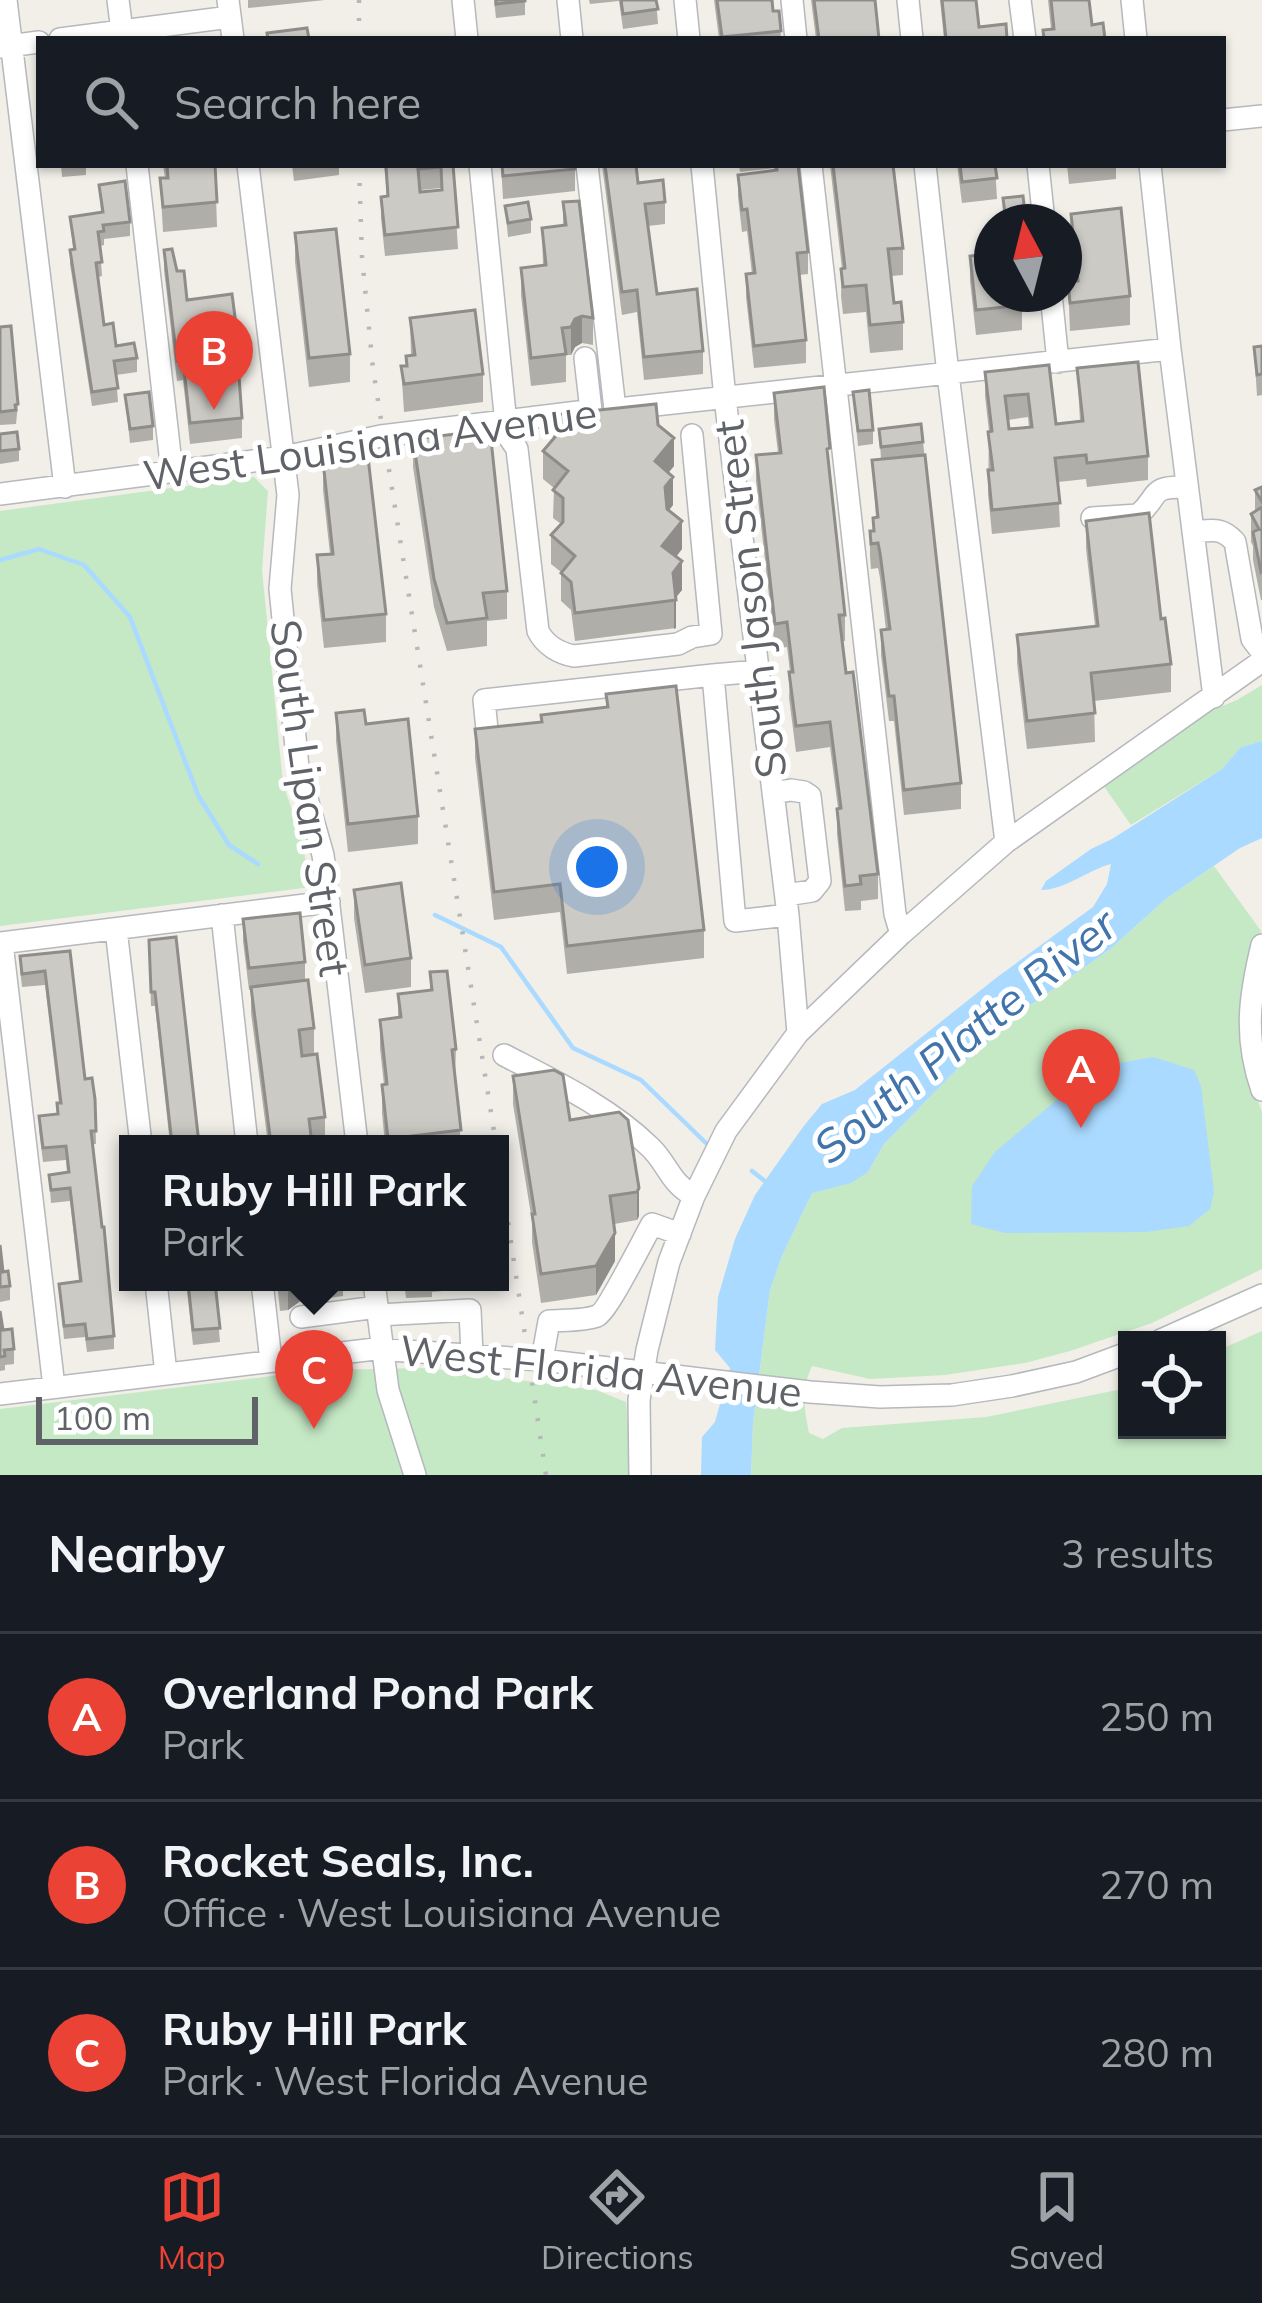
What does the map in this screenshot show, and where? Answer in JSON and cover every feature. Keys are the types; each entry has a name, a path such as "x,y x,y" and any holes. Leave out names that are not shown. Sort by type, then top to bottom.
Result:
{"street":[{"path":"6,0 6,46 65,487"},
{"path":"118,0 122,35 231,19"},
{"path":"463,0 467,36"},
{"path":"568,0 572,36"},
{"path":"685,0 689,36"},
{"path":"792,0 796,36"},
{"path":"908,0 912,36"},
{"path":"1020,0 1025,36"},
{"path":"1132,0 1136,36"},
{"path":"6,46 36,42"},
{"path":"1226,120 1262,116"},
{"path":"137,168 172,472"},
{"name":"South Lipan Street","path":"248,168 288,495 280,589 298,767 322,855 356,1135"},
{"path":"480,168 507,434 518,449 538,631 546,643 574,656 678,644 711,634 692,435"},
{"path":"586,168 615,409"},
{"name":"South Jason Street","path":"702,168 798,1033"},
{"path":"811,168 895,914 901,934"},
{"path":"925,168 1006,842"},
{"path":"1038,168 1042,204"},
{"path":"1150,168 1214,698"},
{"path":"1053,312 1058,362"},
{"name":"West Louisiana Avenue","path":"0,494 284,457 381,436 506,419 1170,349"},
{"path":"585,358 591,411"},
{"path":"1092,518 1138,515 1153,494 1166,486 1187,487"},
{"path":"698,492 736,487"},
{"path":"1193,532 1218,529 1235,542 1252,639 1262,652"},
{"path":"640,1475 639,1400 661,1287 694,1196 726,1131 798,1033 1006,842 1262,661"},
{"path":"487,729 484,700 758,671"},
{"path":"713,675 735,921 787,905 820,881 810,796 773,793"},
{"path":"54,1388 1,943 329,902"},
{"path":"222,916 246,1135"},
{"path":"116,929 139,1135"},
{"path":"1262,945 1248,1018 1262,1090"},
{"path":"504,1055 586,1098 652,1149 680,1189 694,1196"},
{"path":"542,1360 549,1321 600,1315 652,1225 680,1234"},
{"path":"157,1291 166,1374"},
{"path":"263,1291 271,1361"},
{"path":"375,1291 388,1390 416,1475"},
{"path":"1182,1331 1262,1295"},
{"path":"301,1317 470,1310 472,1355"},
{"name":"West Florida Avenue","path":"0,1394 382,1350 542,1360 800,1391 880,1397 952,1395 1076,1372 1118,1356"}],"green space":[{"path":"254,477 268,491 262,570 283,784 311,887 0,926 0,511"},
{"path":"1262,685 1262,741 1241,747 1222,769 1131,825 1101,782 1201,715"},
{"path":"1214,866 1261,931 1250,971 1250,1078 1262,1112 1262,1269 1152,1323 1025,1363 945,1375 870,1379 812,1366 806,1383 809,1433 823,1439 842,1428 986,1417 1118,1390 1118,1439 1226,1439 1226,1347 1262,1331 1262,1475 751,1475 770,1290 812,1193 868,1172 884,1144 958,1068 1022,1011 1109,950 1167,898"},
{"path":"428,1368 596,1390 626,1402 628,1475 0,1475 0,1409 321,1370"}],"water":[{"name":"South Platte River","path":"1262,741 1262,838 1167,898 1109,950 1022,1011 884,1144 868,1172 851,1183 812,1193 770,1290 751,1475 701,1475 702,1437 715,1422 730,1368 715,1350 718,1297 735,1239 755,1195 803,1127 822,1104 855,1090 1093,907 1107,884 1111,864 1041,890 1046,881 1222,769 1241,747"},
{"path":"1153,1057 1194,1070 1201,1086 1214,1192 1210,1209 1189,1226 1146,1232 1005,1233 971,1224 972,1186 995,1152 1072,1087 1114,1064"}],"building":[{"path":"621,0 656,0 658,9 623,14"},
{"path":"717,0 772,0 773,11 779,11 781,31 722,36"},
{"path":"814,0 875,0 879,36 819,36"},
{"path":"942,0 976,0 979,27 1006,24 1007,36 946,36"},
{"path":"1051,0 1089,0 1092,25 1103,23 1105,36 1044,36 1043,30 1054,29"},
{"path":"307,28 308,36 268,36"},
{"path":"167,168 215,168 217,202 163,207 160,178 168,178"},
{"path":"386,168 430,168 418,169 420,192 442,190 441,168 453,168 458,227 385,235 381,197 388,196"},
{"path":"502,168 575,168 575,169 503,176"},
{"path":"605,168 636,168 638,183 663,180 665,202 645,204 657,294 697,289 703,351 644,357 637,290 622,292"},
{"path":"798,168 808,252 797,253 806,340 754,346 746,274 755,273 738,175"},
{"path":"833,168 893,168 903,248 888,249 894,303 901,302 903,322 870,325 866,285 843,287 841,269 845,268"},
{"path":"960,168 995,168 997,178 962,182"},
{"path":"125,181 130,222 103,225 104,231 98,232 102,262 96,263 104,325 113,323 116,346 134,343 137,358 114,361 118,388 92,392 70,250 75,249 70,217 103,212 99,185"},
{"path":"1023,196 1024,204 1004,204 1003,198"},
{"path":"579,201 593,318 582,316 571,327 562,328 566,354 531,358 521,268 546,265 542,228 566,225 563,202"},
{"path":"528,202 531,219 508,223 505,206"},
{"path":"1121,208 1130,296 1082,302 1082,213"},
{"path":"336,229 350,354 309,358 295,233"},
{"path":"172,249 177,271 184,271 187,300 232,294 235,317 193,323 199,368 238,363 242,418 190,423 183,360 177,361 164,250"},
{"path":"475,310 483,374 404,384 401,366 407,366 406,356 415,355 410,318"},
{"path":"11,326 18,404 16,410 0,412 0,327"},
{"path":"1262,346 1262,374 1257,375 1254,347"},
{"path":"1138,362 1148,456 1087,463 1086,455 1055,458 1060,503 992,510 988,432 992,431 985,372 1049,365 1056,424 1083,421 1077,368","holes":["1028,394 1032,427 1009,429 1005,396"]},
{"path":"824,387 845,615 839,615 846,673 853,672 878,874 860,876 861,884 845,886 830,722 796,726 787,622 775,624 756,455 781,453 774,393"},
{"path":"869,390 873,430 858,431 853,392"},
{"path":"149,392 153,426 130,429 125,395"},
{"path":"656,404 658,425 674,438 655,461 673,477 665,487 667,509 682,521 662,546 682,561 673,573 676,600 575,613 571,582 561,573 575,556 551,535 563,522 563,498 553,490 568,471 543,451 555,437 552,415"},
{"path":"921,424 923,442 881,447 879,429"},
{"path":"490,430 507,591 483,593 487,618 447,623 434,579 413,439"},
{"path":"17,432 19,449 0,451 0,434"},
{"path":"925,455 961,783 904,790 881,630 890,629 880,553 878,543 871,544 873,518 878,517 872,460"},
{"path":"368,457 386,614 324,620 317,555 333,554 323,461"},
{"path":"1262,507 1261,572 1253,532 1259,529 1251,514"},
{"path":"1149,513 1171,664 1091,673 1095,713 1027,721 1017,635 1098,626 1086,521"},
{"path":"676,686 704,930 567,946 560,884 494,892 475,729 542,722 541,715 608,707 606,694"},
{"path":"364,710 366,724 408,719 418,816 348,824 336,713"},
{"path":"401,883 411,958 365,965 354,890"},
{"path":"300,913 305,962 249,968 243,919"},
{"path":"176,937 198,1135 171,1135 155,992 151,992 149,940"},
{"path":"70,951 85,1079 92,1078 95,1099 96,1131 91,1131 114,1336 87,1339 85,1324 64,1326 59,1284 81,1281 70,1188 51,1190 49,1175 69,1172 66,1146 43,1148 39,1116 58,1114 57,1103 61,1103 45,971 22,974 20,956"},
{"path":"447,971 461,1130 388,1135 380,1020 401,1017 398,994 432,990 430,972"},
{"path":"308,980 314,1028 299,1030 302,1056 317,1054 325,1117 309,1119 311,1135 270,1135 251,987"},
{"path":"554,1070 563,1075 570,1120 619,1112 628,1120 639,1188 610,1196 615,1233 596,1266 541,1274 513,1076"},
{"path":"0,1245 3,1272 8,1271 10,1286 0,1287"},
{"path":"189,1291 216,1291 220,1328 193,1330"},
{"path":"0,1311 3,1330 12,1329 14,1349 4,1350 5,1356 0,1357"}],"waterway":[{"path":"0,560 39,549 84,565 130,617 198,795 229,845 258,864"},
{"path":"435,915 501,947 573,1048 641,1080 708,1145"},
{"path":"752,1171 766,1182"}],"railway":[{"path":"359,0 359,36"},
{"path":"359,168 373,369 495,1135"},
{"path":"509,1229 546,1475"}],"place":[{"name":"Rocket Seals, Inc.","path":"214,410"},
{"name":"Overland Pond Park","path":"1081,1128"},
{"name":"Ruby Hill Park","path":"314,1429"}]}
